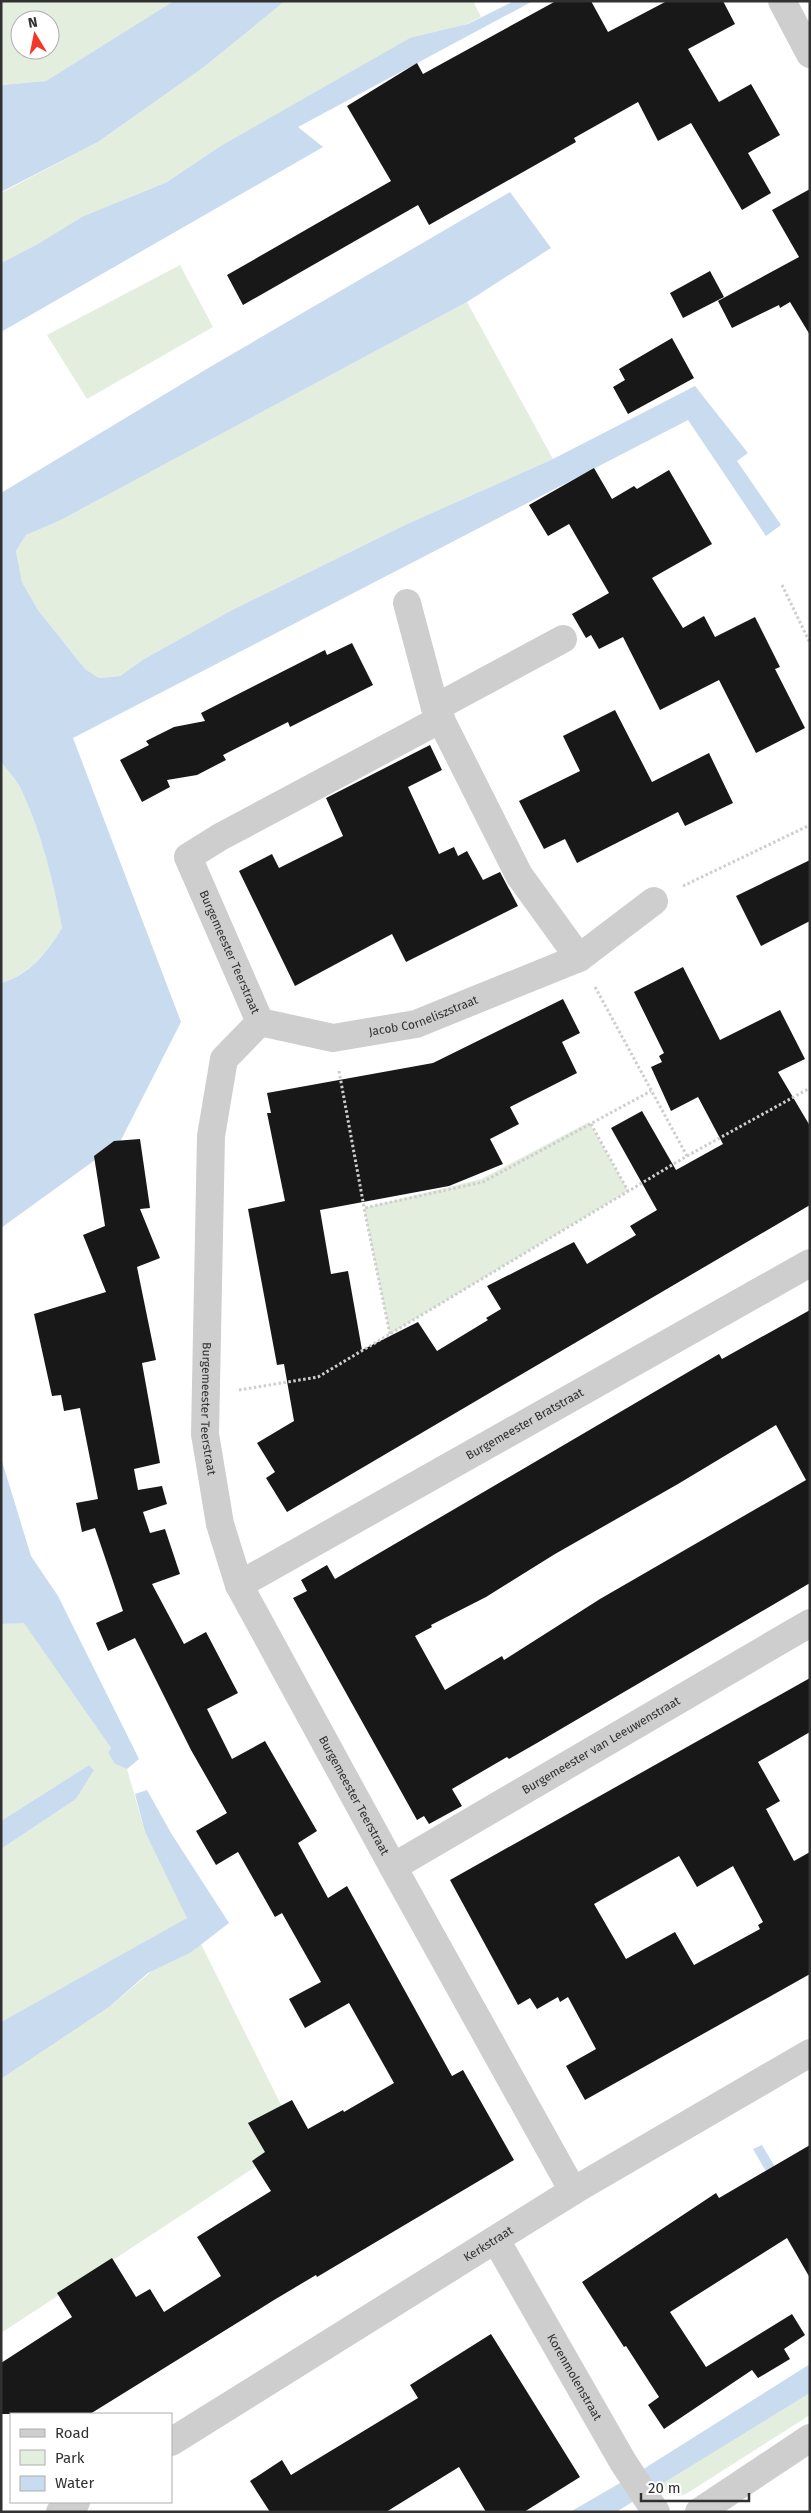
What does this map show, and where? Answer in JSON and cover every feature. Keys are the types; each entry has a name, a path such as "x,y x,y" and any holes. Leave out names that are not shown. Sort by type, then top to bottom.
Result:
{"street":[{"path":"782,1 810,54"},
{"path":"407,603 438,714 519,875 579,958"},
{"path":"438,714 563,638"},
{"name":"Burgemeester Teerstraat","path":"438,714 188,857 260,1022 224,1059 211,1136 204,1434 220,1524 239,1584 393,1868 573,2191"},
{"name":"Jacob Corneliszstraat","path":"260,1022 333,1038 416,1024 579,958 654,901"},
{"name":"Burgemeester Bratstraat","path":"239,1584 810,1263"},
{"name":"Burgemeester van Leeuwenstraat","path":"393,1868 810,1623"},
{"name":"Kerkstraat","path":"172,2441 573,2191 810,2053"},
{"name":"Korenmolenstraat","path":"496,2240 623,2462 652,2507"},
{"path":"699,2512 810,2438"},
{"path":"60,2512 74,2503"}],"path":[{"path":"782,585 810,643"},
{"path":"654,901 810,825"},
{"path":"579,958 686,1156"},
{"path":"333,1038 364,1208 390,1334"},
{"path":"206,1395 318,1377 686,1156 810,1088"},
{"path":"364,1208 482,1182 651,1091"},
{"path":"590,1124 628,1191"}],"green space":[{"path":"1,1 175,1 46,81 1,85"},
{"path":"285,1 473,1 481,17 219,147 167,182 135,195 1,263 1,193 98,142 204,67"},
{"path":"180,265 213,327 87,399 47,335"},
{"path":"467,302 553,459 407,524 232,610 144,659 120,676 99,678 85,669 38,610 22,582 16,551 26,535 59,521"},
{"path":"1,762 20,787 34,821 55,892 62,928 36,962 20,974 1,983"},
{"path":"589,1122 628,1191 390,1334 364,1208 481,1179"},
{"path":"24,1622 111,1748 108,1753 115,1764 127,1769 145,1832 188,1918 1,2022 1,1849 76,1799 94,1770 89,1765 1,1821 1,1624"},
{"path":"201,1944 298,2139 1,2333 1,2079 109,2007 152,1971 190,1953"},
{"path":"810,2393 810,2415 686,2494 679,2496 657,2486"}],"water":[{"path":"174,1 285,1 204,67 98,142 1,192 1,85 46,81"},
{"path":"514,1 533,1 298,127 323,147 1,332 1,263 38,244 82,217 167,182 219,147 410,38 468,24"},
{"path":"510,192 551,248 467,302 59,521 26,535 16,551 22,582 38,610 85,669 99,678 120,676 144,659 232,610 407,524 553,459 695,386 748,453 737,461 781,525 766,536 688,420 73,738 181,1022 120,1142 1,1228 1,983 21,974 37,962 62,928 55,892 34,821 20,787 1,762 1,493 210,367"},
{"path":"1,1458 31,1556 58,1596 139,1759 127,1769 115,1764 108,1753 111,1748 24,1623 1,1624"},
{"path":"89,1765 94,1770 76,1799 1,1849 1,1821"},
{"path":"147,1790 171,1833 229,1923 190,1953 148,1973 109,2007 1,2079 1,2022 187,1918 145,1832 135,1794"},
{"path":"762,2145 810,2226 801,2232 753,2149"},
{"path":"810,2364 810,2393 616,2512 570,2512 634,2475"}],"building":[{"path":"556,1 591,1 608,32 667,1 723,1 735,24 688,49 719,102 751,84 780,135 748,153 771,193 742,210 691,123 658,141 638,102 574,138 576,142 429,225 418,205 243,305 227,275 391,181 347,106 417,63 423,74"},
{"path":"810,189 810,335 790,302 780,308 779,305 732,328 718,301 799,257 772,210"},
{"path":"710,271 724,297 683,318 670,293"},
{"path":"672,338 694,378 628,414 613,387 625,380 619,369"},
{"path":"594,468 612,499 634,486 637,489 669,470 712,544 652,578 683,628 704,616 715,637 755,617 780,667 775,669 805,728 756,753 719,680 660,710 623,637 599,649 591,635 586,638 572,614 609,593 569,524 548,536 529,505"},
{"path":"352,643 373,685 290,727 288,722 223,755 226,760 197,775 167,780 170,787 142,802 120,760 149,745 146,741 174,727 205,721 201,713 325,650 327,655"},
{"path":"615,710 652,782 709,753 733,803 685,826 678,812 577,863 565,839 544,849 519,801 580,771 563,736"},
{"path":"430,745 442,770 408,787 439,854 454,847 458,856 467,851 483,880 500,872 518,906 406,962 392,934 295,986 239,871 272,854 279,868 343,836 326,798"},
{"path":"810,860 810,921 761,946 736,896"},
{"path":"683,967 720,1040 780,1010 805,1059 778,1072 810,1126 810,1205 287,1512 266,1478 275,1472 257,1443 294,1421 284,1364 277,1365 248,1209 285,1201 267,1113 271,1113 267,1093 433,1063 563,999 580,1033 562,1042 577,1073 510,1107 519,1124 490,1139 503,1164 449,1186 320,1210 331,1274 348,1271 362,1350 418,1322 437,1351 488,1320 486,1318 501,1309 487,1286 574,1242 587,1264 636,1235 630,1226 657,1210 611,1128 642,1111 676,1170 723,1144 698,1097 671,1111 651,1067 662,1062 659,1056 664,1053 634,992"},
{"path":"140,1139 150,1208 140,1209 160,1258 137,1267 156,1360 142,1363 160,1463 134,1469 138,1490 162,1486 167,1504 143,1512 150,1533 165,1529 180,1574 152,1584 184,1644 206,1632 238,1693 207,1709 232,1759 265,1741 317,1831 298,1843 328,1898 347,1886 452,2076 463,2070 514,2160 317,2277 316,2275 274,2300 92,2413 1,2414 1,2363 72,2317 57,2293 112,2258 136,2297 150,2289 164,2312 221,2276 197,2237 271,2191 252,2161 265,2152 248,2123 292,2100 308,2129 343,2110 344,2112 394,2083 349,2003 305,2028 289,1999 321,1982 282,1913 275,1917 238,1852 216,1865 196,1831 227,1813 191,1750 135,1638 108,1651 96,1623 123,1611 95,1528 82,1532 76,1503 98,1499 80,1408 64,1411 61,1395 52,1396 34,1314 106,1292 83,1235 105,1226 94,1156 114,1141"},
{"path":"810,1310 810,1583 537,1743 509,1759 507,1757 452,1789 462,1806 429,1824 424,1816 417,1820 293,1598 307,1591 301,1580 327,1565 335,1579 719,1354 722,1359","holes":["776,1425 806,1480 600,1599 504,1660 502,1656 445,1690 415,1636 432,1627 431,1625 486,1597 555,1554 678,1484"]},
{"path":"810,1678 810,1732 758,1762 780,1801 766,1809 794,1861 810,1852 810,1974 585,2100 566,2066 596,2049 568,1997 560,2002 558,1997 537,2009 530,1998 518,2005 450,1880","holes":["679,1856 697,1887 733,1866 763,1922 758,1925 760,1929 694,1965 675,1932 626,1959 594,1904"]},
{"path":"810,2145 810,2278 787,2238 670,2312 706,2367 792,2314 805,2335 784,2349 790,2359 758,2378 752,2370 664,2429 648,2405 659,2397 582,2282 716,2193 719,2198"},
{"path":"491,2334 580,2477 524,2512 486,2512 459,2467 386,2512 270,2512 250,2481 282,2460 291,2475 418,2398 410,2385"}]}
